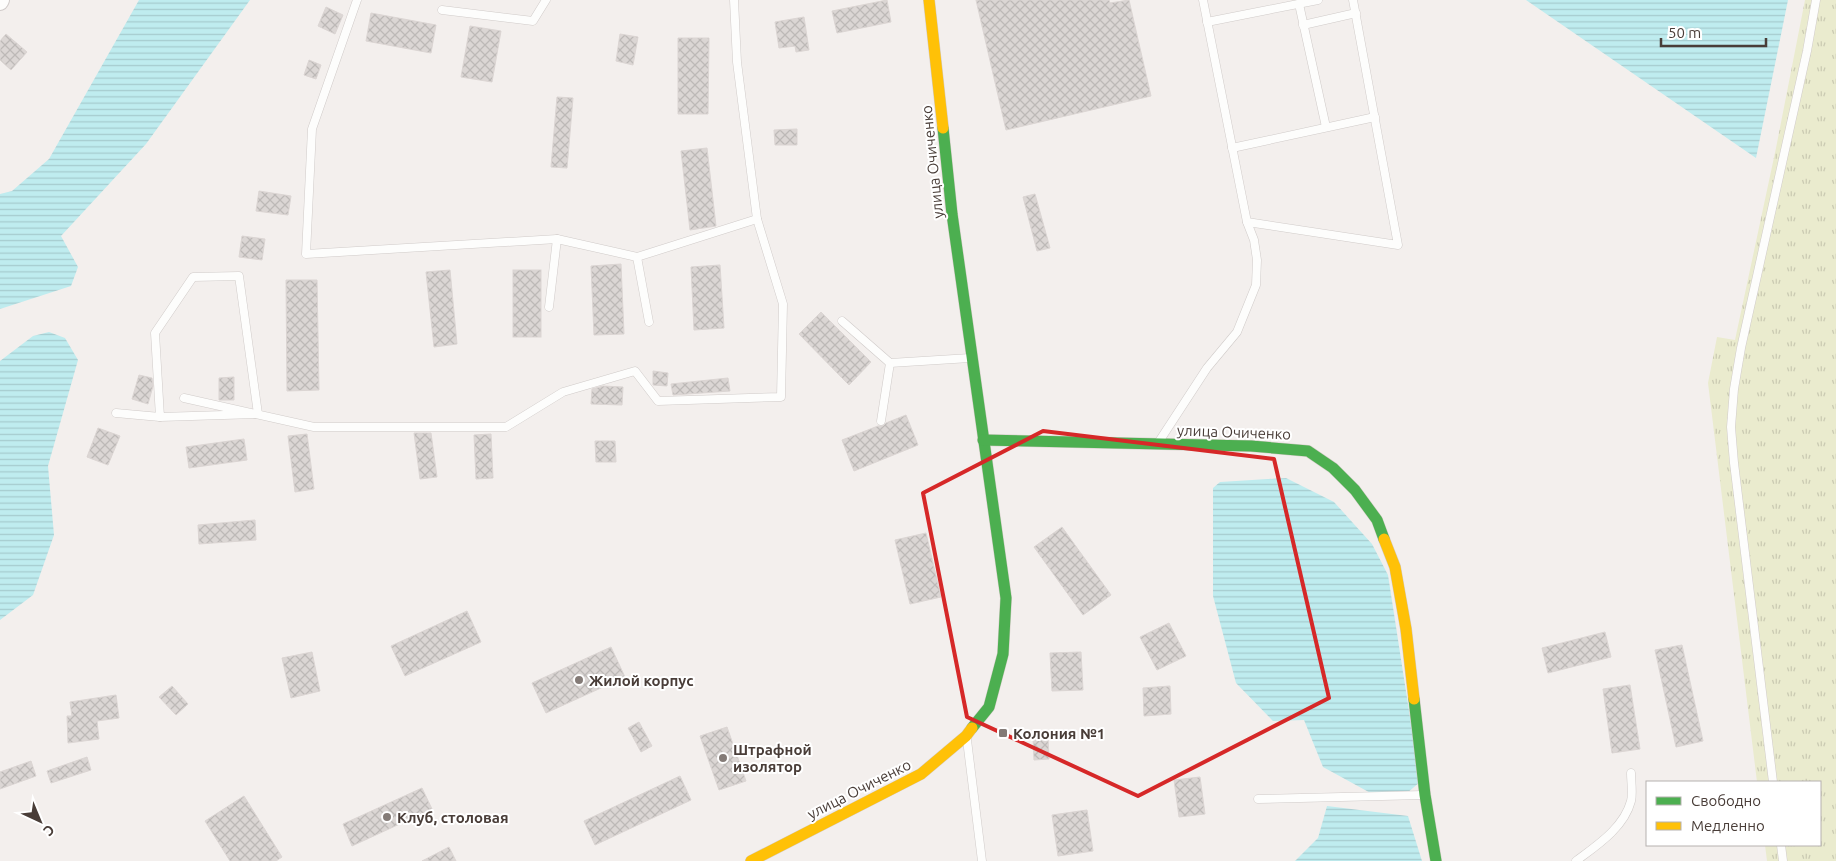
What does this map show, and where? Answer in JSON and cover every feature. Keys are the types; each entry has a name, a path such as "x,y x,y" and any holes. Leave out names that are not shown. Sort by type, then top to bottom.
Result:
{"street":[{"name":"улица Очиченко","path":"751,861 922,774 966,736 989,707 1002,654 1006,598 952,214 929,0"},
{"name":"улица Очиченко","path":"983,440 1251,446 1308,451 1333,468 1355,490 1377,520 1395,567 1406,629 1425,795 1436,861"}],"lane":[{"path":"357,0 312,130 306,254 557,239 636,257 757,220"},
{"path":"442,10 533,20 546,0"},
{"path":"184,398 314,427 506,427 563,392 635,372 658,401 781,397 783,304 757,220 737,62 734,0"},
{"path":"1158,444 1207,368 1237,332 1256,285 1258,260 1254,240 1246,222 1203,0"},
{"path":"1268,0 1269,10"},
{"path":"1207,22 1318,0"},
{"path":"1246,222 1398,245 1354,0"},
{"path":"1773,781 1731,428 1734,389 1741,348 1816,0"},
{"path":"1299,4 1326,127"},
{"path":"1303,26 1356,13"},
{"path":"1232,148 1375,117"},
{"path":"549,308 557,239"},
{"path":"636,257 649,322"},
{"path":"160,417 155,333 193,277 239,276 258,414"},
{"path":"842,321 890,363 972,358"},
{"path":"881,421 890,363"},
{"path":"116,413 160,417 258,414"},
{"path":"966,736 982,861"},
{"path":"1576,861 1600,844 1622,820 1632,801 1631,774"},
{"path":"1258,799 1425,795"},
{"path":"1781,846 1783,861"}],"highlighted area":[{"path":"1043,431 1274,459 1329,698 1138,796 967,717 923,493"}],"green space":[{"path":"1805,0 1836,0 1836,861 1767,861 1765,846 1821,846 1821,781 1757,781 1708,383 1717,337 1735,340"}],"water":[{"path":"139,0 250,0 146,144 61,236 78,267 71,286 0,309 0,194 12,191 49,159"},
{"path":"1526,0 1788,0 1756,158"},
{"path":"49,332 65,338 78,360 48,466 54,535 33,595 0,620 0,361 33,336"},
{"path":"1286,478 1334,502 1372,544 1388,575 1420,782 1407,793 1376,796 1323,767 1304,720 1273,721 1236,683 1213,596 1213,488 1220,482"},
{"path":"1327,806 1408,816 1422,861 1295,861 1318,838"}],"building":[{"path":"887,0 891,22 837,33 832,11"},
{"path":"976,0 1109,0 1110,3 1129,0 1151,96 1006,130"},
{"path":"326,7 343,15 335,34 318,26"},
{"path":"371,13 436,25 431,53 366,41"},
{"path":"804,17 809,50 796,52 795,46 779,48 775,22"},
{"path":"470,26 501,31 492,82 461,77"},
{"path":"6,34 27,52 11,70 0,60 0,41"},
{"path":"620,34 638,37 633,65 616,61"},
{"path":"678,38 709,38 708,114 678,114"},
{"path":"309,60 321,65 316,79 304,75"},
{"path":"557,97 573,98 567,168 551,167"},
{"path":"797,129 797,145 775,145 774,130"},
{"path":"707,148 716,226 690,230 681,151"},
{"path":"259,191 291,196 288,215 256,211"},
{"path":"1035,194 1050,248 1037,251 1023,197"},
{"path":"242,236 265,239 262,260 239,257"},
{"path":"621,264 624,334 594,335 591,266"},
{"path":"720,265 724,328 694,330 691,267"},
{"path":"450,270 457,344 434,347 426,272"},
{"path":"513,270 541,270 541,337 513,337"},
{"path":"286,280 317,280 319,390 287,391"},
{"path":"821,312 871,362 849,385 799,334"},
{"path":"653,371 668,373 667,386 653,385"},
{"path":"139,375 152,378 153,386 148,404 132,399"},
{"path":"234,377 234,400 219,400 219,378"},
{"path":"728,378 730,391 673,395 671,384"},
{"path":"603,386 623,387 622,405 591,404 592,389"},
{"path":"906,415 918,445 854,471 842,440 878,426 883,426"},
{"path":"98,428 120,436 108,465 87,457"},
{"path":"414,433 431,433 437,477 420,479"},
{"path":"307,434 314,489 295,492 288,436"},
{"path":"491,434 493,478 476,479 474,435"},
{"path":"244,439 247,460 189,468 186,447"},
{"path":"595,441 615,441 616,462 596,462"},
{"path":"255,520 256,540 199,544 198,525"},
{"path":"1062,527 1111,595 1083,615 1034,547"},
{"path":"926,533 941,597 910,604 895,540"},
{"path":"467,611 481,642 405,676 391,646"},
{"path":"1169,623 1186,656 1157,670 1140,637"},
{"path":"1605,632 1611,657 1548,673 1542,648"},
{"path":"1682,645 1703,741 1676,747 1655,650"},
{"name":"Жилой корпус","path":"611,647 625,677 546,713 532,683"},
{"path":"312,652 320,691 291,698 282,658"},
{"path":"1081,652 1083,690 1052,691 1050,653"},
{"path":"1630,685 1640,749 1612,753 1603,689"},
{"path":"172,686 188,704 176,715 159,697"},
{"path":"1170,686 1171,714 1144,716 1143,688"},
{"path":"116,695 119,718 97,721 99,739 68,743 67,716 72,716 70,702"},
{"path":"639,722 652,746 641,752 628,728"},
{"name":"Штрафной изолятор","path":"727,727 746,781 719,790 700,736"},
{"path":"1048,737 1049,759 1034,760 1033,738"},
{"path":"87,757 91,770 51,783 47,771"},
{"path":"31,761 36,776 0,789 0,772"},
{"path":"680,776 691,800 595,845 584,821"},
{"path":"1200,777 1205,814 1179,817 1174,780"},
{"name":"Клуб, столовая","path":"422,788 432,809 352,846 343,824"},
{"path":"244,796 282,857 276,861 230,861 205,821"},
{"path":"1087,810 1093,851 1058,856 1052,815"},
{"path":"449,847 456,861 422,861"}],"traffic: fast":[{"path":"943,128 952,214 1006,598 1003,654 989,707 972,728"},
{"path":"983,440 1251,446 1308,451 1333,468 1355,490 1377,520 1384,539"},
{"path":"1414,699 1425,795 1436,861"}],"traffic: slow":[{"path":"929,0 943,128"},
{"path":"1384,539 1395,567 1406,629 1414,699"},
{"path":"751,861 921,774 966,736 972,728"}],"place":[{"name":"Жилой корпус","path":"579,680"},
{"name":"Колония №1","path":"1003,733"},
{"name":"Штрафной изолятор","path":"723,758"},
{"name":"Клуб, столовая","path":"387,817"}]}
